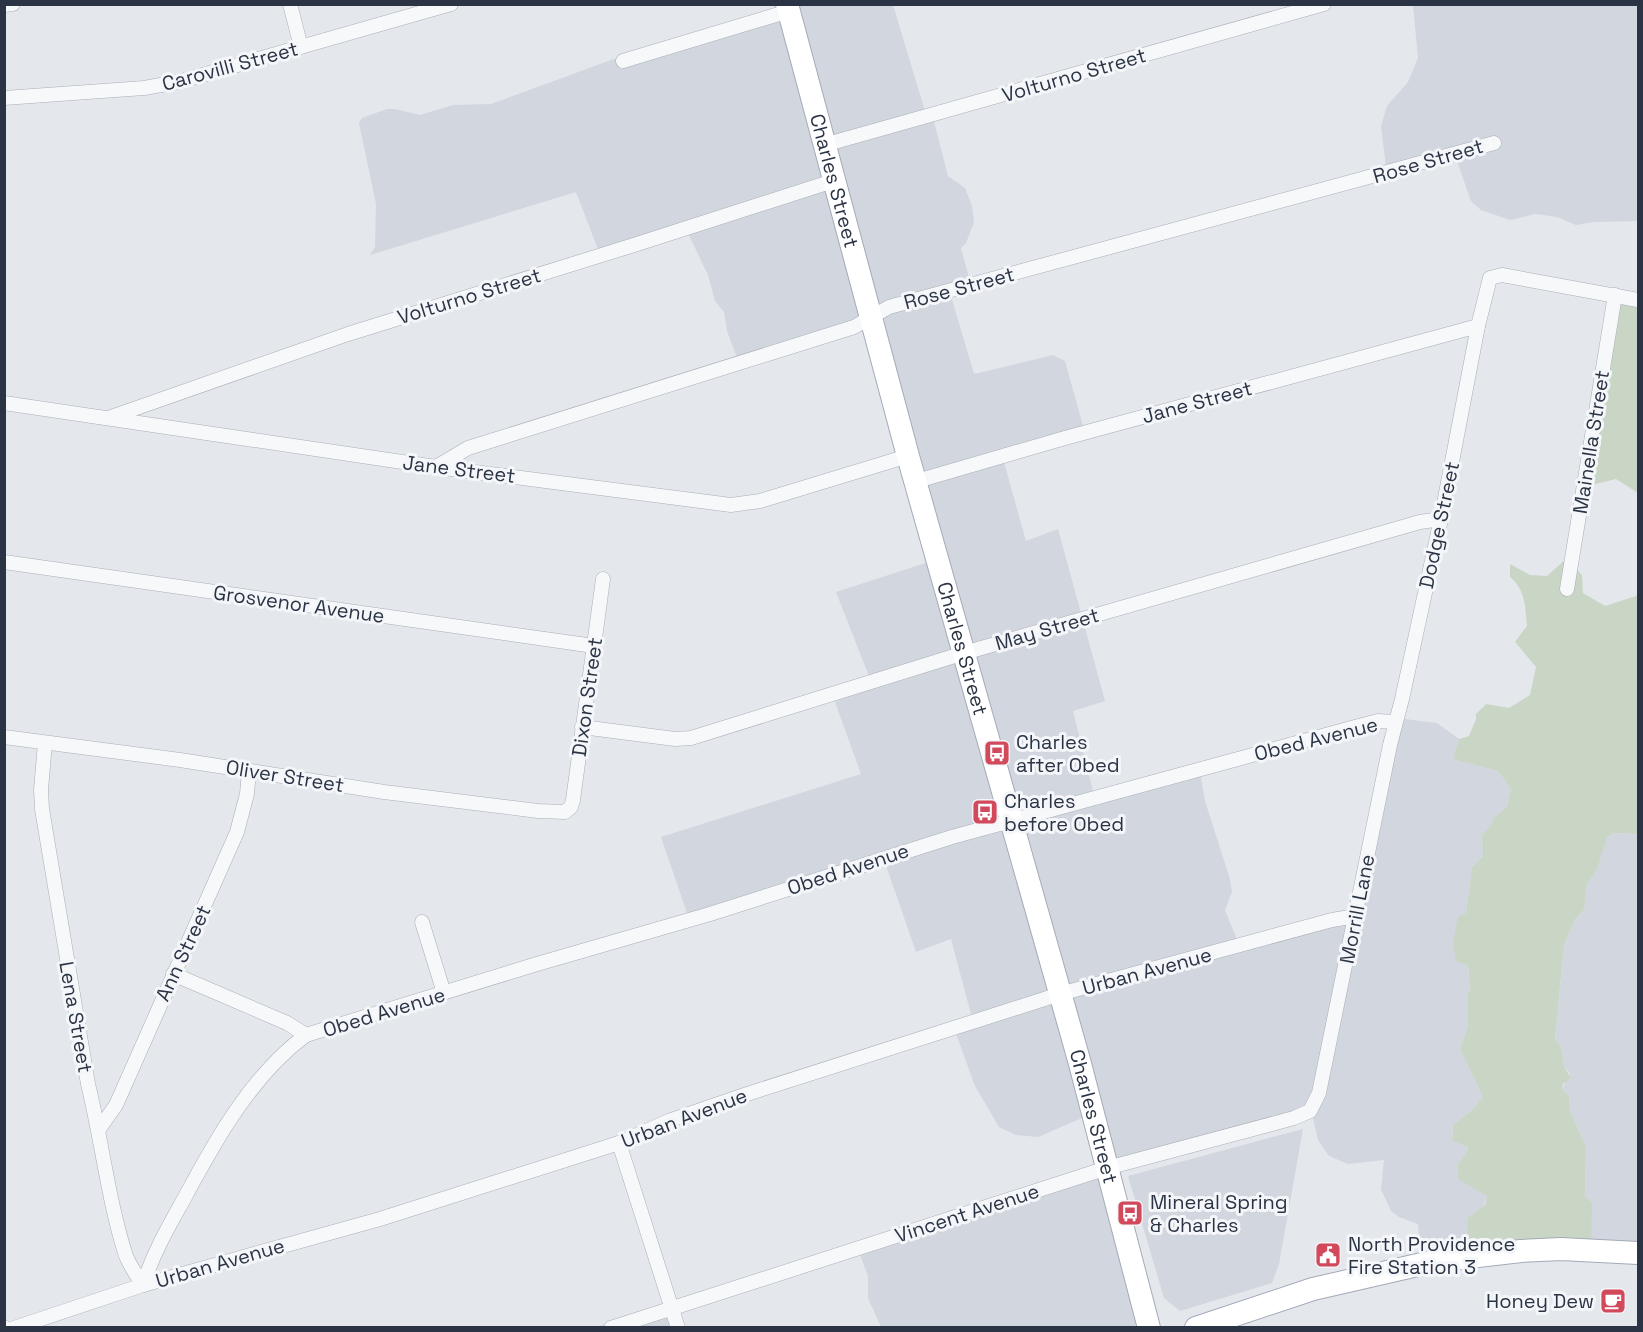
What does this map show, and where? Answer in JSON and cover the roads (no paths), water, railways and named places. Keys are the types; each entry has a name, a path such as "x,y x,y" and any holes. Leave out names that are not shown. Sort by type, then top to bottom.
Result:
{"main road":[{"name":"Charles Street","path":"789,7 833,181 1060,994 1149,1328"},
{"path":"1196,1328 1313,1289 1435,1261 1521,1251 1561,1249 1638,1253"}],"street":[{"path":"4,5 13,4"},
{"path":"290,4 301,47"},
{"name":"Carovilli Street","path":"4,98 144,88 165,84 451,4"},
{"name":"Volturno Street","path":"824,145 1324,4"},
{"path":"622,61 789,7"},
{"name":"Rose Street","path":"436,467 468,448 854,327 889,307 1494,143"},
{"name":"Volturno Street","path":"108,419 348,334 833,181"},
{"name":"Dodge Street","path":"1395,722 1441,519 1478,326 1490,278 1496,275 1615,295"},
{"path":"1615,295 1638,300"},
{"name":"Mainella Street","path":"1567,589 1615,295"},
{"name":"Jane Street","path":"917,481 1065,438 1478,326"},
{"name":"Jane Street","path":"4,403 436,467 731,505 760,501 908,456"},
{"name":"May Street","path":"582,727 682,739 964,653 1420,522 1441,519"},
{"name":"Grosvenor Avenue","path":"4,562 594,646"},
{"name":"Dixon Street","path":"565,812 571,807 573,800 603,579"},
{"name":"Obed Avenue","path":"143,1285 152,1258 202,1166 230,1121 264,1074 306,1035 710,914 952,837 1378,721 1395,722"},
{"name":"Morrill Lane","path":"1317,1096 1395,722"},
{"name":"Oliver Street","path":"4,737 169,758 384,792 538,811 565,812"},
{"name":"Lena Street","path":"45,743 41,790 42,809 88,1084 99,1129 101,1156 127,1258 143,1285"},
{"name":"Ann Street","path":"99,1129 116,1105 237,832 243,814 249,771"},
{"name":"Urban Avenue","path":"14,1328 143,1285 380,1219 619,1143 671,1120 744,1095 1060,994 1332,920 1356,916"},
{"path":"422,922 444,993"},
{"name":"Obed Avenue","path":"173,974 287,1023 306,1035"},
{"name":"Vincent Avenue","path":"611,1328 1107,1168 1305,1114 1310,1111 1317,1096"},
{"path":"619,1143 678,1328"}],"place":[{"name":"Charles after Obed","path":"997,753"},
{"name":"Charles before Obed","path":"985,812"},
{"name":"Mineral Spring & Charles","path":"1130,1213"},
{"name":"North Providence Fire Station 3","path":"1328,1255"},
{"name":"Honey Dew","path":"1613,1301"}]}
